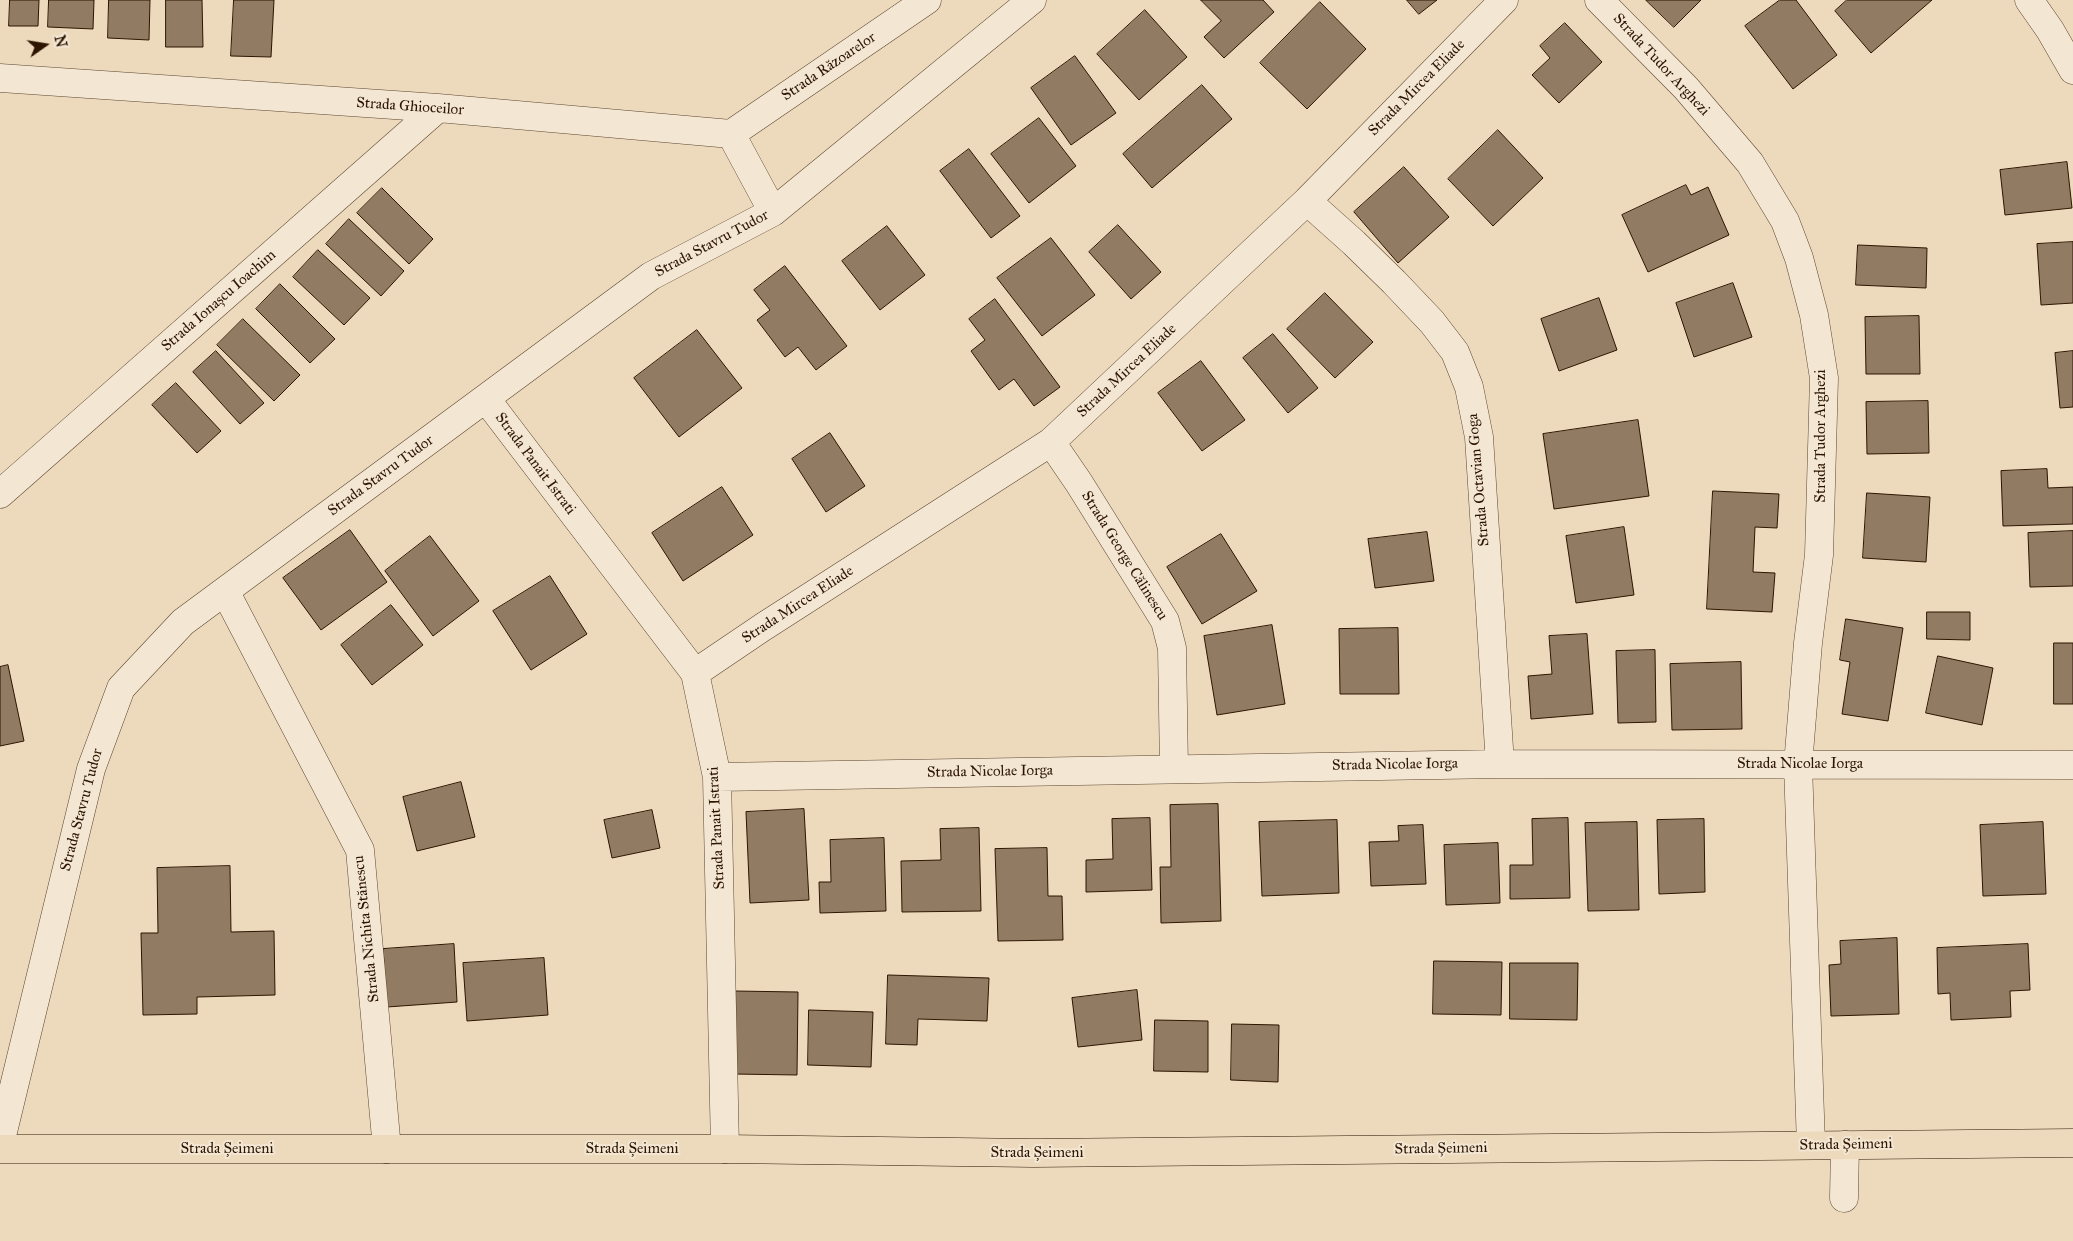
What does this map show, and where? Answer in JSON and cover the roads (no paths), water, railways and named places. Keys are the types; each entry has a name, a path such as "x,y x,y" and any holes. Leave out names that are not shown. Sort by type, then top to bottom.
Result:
{"main road":[{"name":"Strada Șeimeni","path":"0,1149 725,1149 1034,1153 2073,1143"}],"street":[{"name":"Strada Răzoarelor","path":"731,134 927,0"},
{"name":"Strada Stavru Tudor","path":"0,1144 90,768 121,688 183,622 651,276 773,212 1032,0"},
{"name":"Strada Mircea Eliade","path":"695,673 763,627 1051,442 1307,201 1504,0"},
{"name":"Strada Tudor Arghezi","path":"1600,0 1686,88 1750,163 1785,221 1799,258 1814,315 1824,378 1819,555 1808,643 1798,764 1811,1145"},
{"path":"2029,0 2050,30 2073,70"},
{"name":"Strada Ghioceilor","path":"0,78 438,108 731,134"},
{"name":"Strada Ionașcu Ioachim","path":"0,494 438,108"},
{"path":"731,134 773,212"},
{"name":"Strada Octavian Goga","path":"1307,201 1361,250 1432,322 1455,352 1469,387 1478,437 1500,764"},
{"name":"Strada Panait Istrati","path":"486,398 695,673 717,777 725,1149"},
{"name":"Strada George Călinescu","path":"1051,442 1084,491 1165,621 1172,648 1174,769"},
{"name":"Strada Nichita Stănescu","path":"225,591 360,850 387,1149"},
{"name":"Strada Nicolae Iorga","path":"717,777 1500,764 2073,765"},
{"path":"1844,1198 1845,1145"}]}
